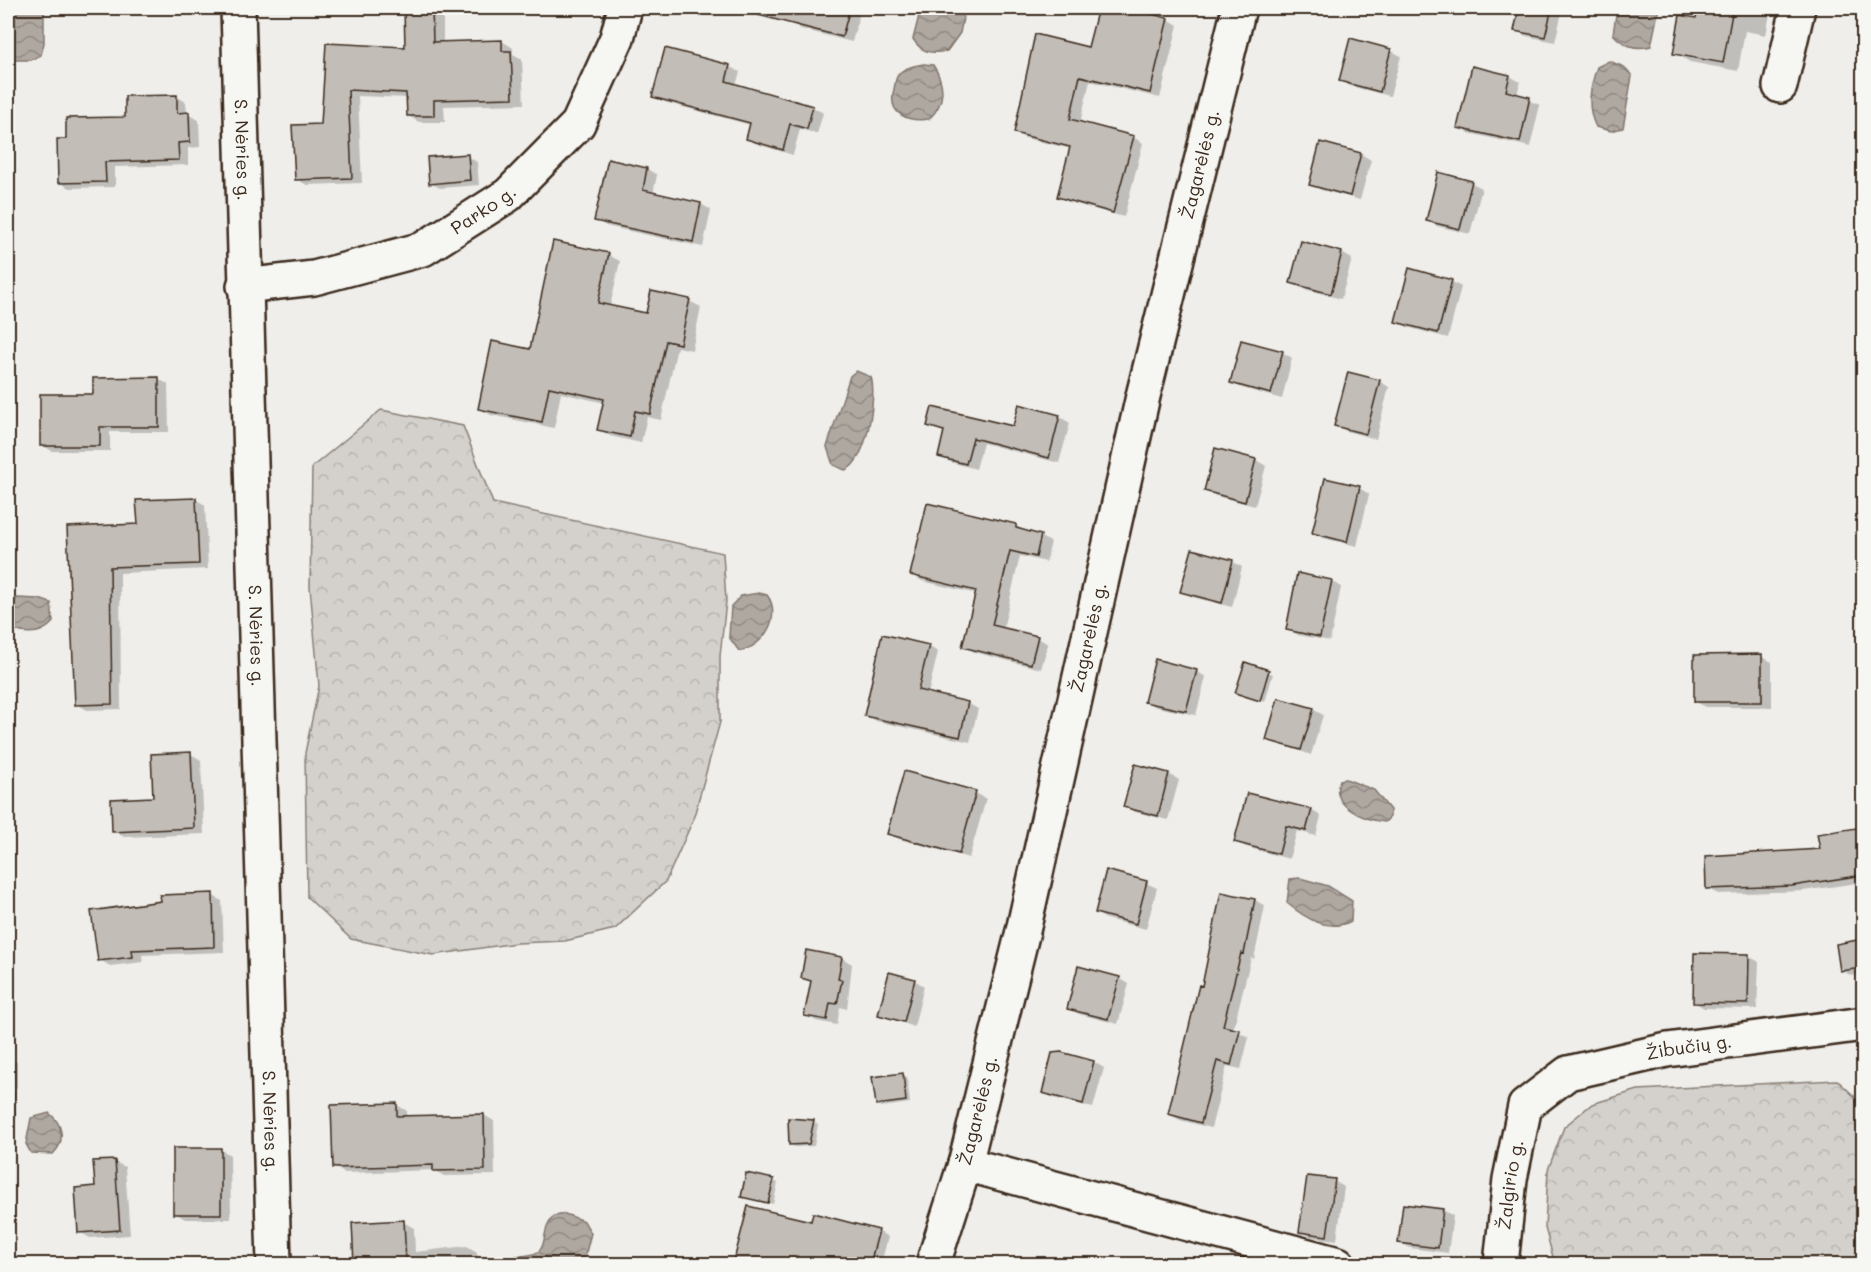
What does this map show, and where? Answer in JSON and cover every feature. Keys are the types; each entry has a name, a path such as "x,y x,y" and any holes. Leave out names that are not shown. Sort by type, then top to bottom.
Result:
{"street":[{"name":"S. Nėries g.","path":"238,8 244,286 274,1264"},
{"name":"Parko g.","path":"244,286 314,278 423,249 508,195 578,124 617,38 625,8"},
{"name":"Žagarėlės g.","path":"933,1264 965,1164 1023,931 1143,396 1239,8"},
{"path":"1780,86 1798,8"},
{"name":"Žibučių g.","path":"1525,1106 1568,1073 1667,1050 1863,1024"},
{"name":"Žalgirio g.","path":"1501,1264 1510,1179 1525,1106"},
{"path":"965,1164 1338,1264"}],"green space":[{"path":"381,410 463,426 493,503 723,553 726,601 720,656 720,722 693,820 666,881 615,929 565,941 516,943 433,955 351,939 307,897 305,753 319,686 310,587 312,467"},
{"path":"1837,1080 1854,1096 1863,1112 1863,1264 1555,1264 1545,1228 1548,1170 1564,1127 1592,1104 1638,1090"}],"water":[{"path":"8,8 44,8 44,43 41,55 31,60 13,60"},
{"path":"921,8 965,8 960,33 947,51 923,50 913,39"},
{"path":"1617,8 1659,8 1651,46 1640,48 1630,46 1621,42 1613,34"},
{"path":"1609,61 1624,67 1632,76 1623,128 1611,131 1596,127 1590,105 1592,82 1597,67"},
{"path":"924,64 933,65 937,72 942,93 941,100 935,113 929,119 907,118 896,111 894,105 896,78 906,69"},
{"path":"856,371 871,377 873,399 864,443 853,465 845,470 833,465 827,447 850,376"},
{"path":"759,593 767,595 771,603 773,612 768,630 756,644 739,651 729,637 731,606 741,596"},
{"path":"17,598 39,599 51,603 53,622 45,629 35,632 25,633 14,630 11,614"},
{"path":"1346,779 1374,790 1390,810 1390,817 1385,822 1377,821 1350,810 1343,804 1338,789 1340,780"},
{"path":"1300,878 1328,886 1352,901 1351,921 1325,925 1301,914 1287,903 1290,879"},
{"path":"8,1090 14,1090 15,1117 8,1124"},
{"path":"49,1113 60,1127 60,1144 53,1154 31,1153 26,1144 31,1118"},
{"path":"565,1214 584,1221 591,1233 583,1264 511,1264 516,1256 537,1253 541,1249 546,1231 554,1216"}],"building":[{"path":"404,8 432,8 433,42 502,40 502,51 511,51 513,98 434,100 434,116 407,116 406,93 348,90 352,178 295,180 292,125 321,124 326,43 405,47"},
{"path":"759,8 850,8 842,37 758,15"},
{"path":"1098,8 1127,8 1168,18 1150,93 1080,76 1070,119 1134,136 1113,213 1057,197 1070,147 1014,133 1035,34 1088,47"},
{"path":"1519,8 1552,8 1545,37 1514,31"},
{"path":"1698,8 1733,8 1723,63 1673,54 1680,15 1696,18"},
{"path":"1350,38 1391,49 1380,92 1339,81"},
{"path":"665,48 730,65 726,81 813,106 807,129 790,124 783,150 746,139 750,123 652,97"},
{"path":"1472,66 1510,75 1506,91 1530,97 1520,142 1457,128"},
{"path":"177,95 177,113 189,112 190,142 178,143 179,160 105,162 106,182 58,183 57,139 66,139 66,118 125,117 125,96"},
{"path":"1320,142 1361,153 1350,196 1309,185"},
{"path":"468,154 470,180 429,184 427,157"},
{"path":"608,159 647,168 643,190 701,203 693,242 594,221"},
{"path":"1438,172 1472,181 1460,229 1426,221"},
{"path":"553,241 609,253 598,303 646,313 651,291 690,299 680,344 666,341 650,414 635,411 630,437 597,430 604,399 549,387 542,422 478,409 492,341 530,349"},
{"path":"1301,241 1342,252 1331,294 1290,283"},
{"path":"1409,268 1452,280 1438,333 1395,322"},
{"path":"1241,340 1283,351 1271,394 1230,383"},
{"path":"1348,372 1380,380 1366,434 1334,426"},
{"path":"159,377 159,427 100,427 100,446 40,446 40,394 93,394 93,378"},
{"path":"1019,404 1060,415 1049,458 973,438 966,464 938,457 944,431 927,426 932,407 1013,426"},
{"path":"1215,448 1256,459 1245,502 1204,491"},
{"path":"1325,478 1360,486 1347,542 1312,533"},
{"path":"196,498 199,564 110,567 112,704 75,705 67,527 138,524 136,500"},
{"path":"927,503 1016,524 1016,528 1041,535 1036,557 1010,551 992,625 1038,636 1031,664 962,647 976,591 910,575"},
{"path":"1192,549 1233,560 1222,603 1180,592"},
{"path":"1297,573 1332,580 1320,637 1286,630"},
{"path":"882,634 929,645 918,690 968,702 960,737 864,716"},
{"path":"1762,654 1762,702 1694,702 1694,655"},
{"path":"1155,659 1197,670 1186,711 1144,702"},
{"path":"1245,662 1269,670 1260,701 1235,693"},
{"path":"1278,698 1314,708 1301,750 1266,740"},
{"path":"191,752 194,828 112,832 111,799 153,797 151,754"},
{"path":"1135,764 1169,773 1158,816 1123,807"},
{"path":"904,771 976,791 959,854 887,834"},
{"path":"1247,793 1312,809 1306,831 1286,826 1279,854 1234,842"},
{"path":"1863,827 1863,875 1792,886 1706,889 1705,856 1820,849 1817,834"},
{"path":"1106,870 1147,881 1136,924 1095,913"},
{"path":"1221,892 1255,899 1244,954 1241,953 1223,1026 1240,1030 1231,1065 1217,1061 1201,1123 1168,1114 1199,985 1202,986"},
{"path":"213,893 214,947 132,950 133,957 98,961 91,911 161,901 160,895"},
{"path":"1863,939 1863,968 1840,971 1836,944"},
{"path":"806,950 842,957 838,979 842,980 837,1004 830,1003 827,1020 804,1016 811,981 801,978"},
{"path":"1694,953 1749,954 1748,1004 1693,1003"},
{"path":"1078,966 1120,977 1108,1019 1067,1009"},
{"path":"889,972 915,979 904,1022 878,1015"},
{"path":"1061,1052 1094,1061 1083,1104 1042,1093 1052,1053"},
{"path":"903,1073 906,1101 876,1105 872,1077"},
{"path":"397,1103 397,1116 484,1114 485,1170 433,1171 433,1165 333,1168 331,1105"},
{"path":"788,1118 814,1120 809,1144 789,1145"},
{"path":"173,1148 221,1148 221,1214 173,1214"},
{"path":"115,1160 120,1230 78,1233 75,1188 95,1186 93,1161"},
{"path":"746,1173 774,1179 768,1203 741,1197"},
{"path":"1307,1176 1335,1179 1327,1236 1299,1232"},
{"path":"1403,1204 1443,1209 1438,1248 1398,1243"},
{"path":"748,1206 811,1221 813,1213 879,1230 870,1264 733,1264"},
{"path":"404,1220 406,1264 354,1264 352,1223"}]}
